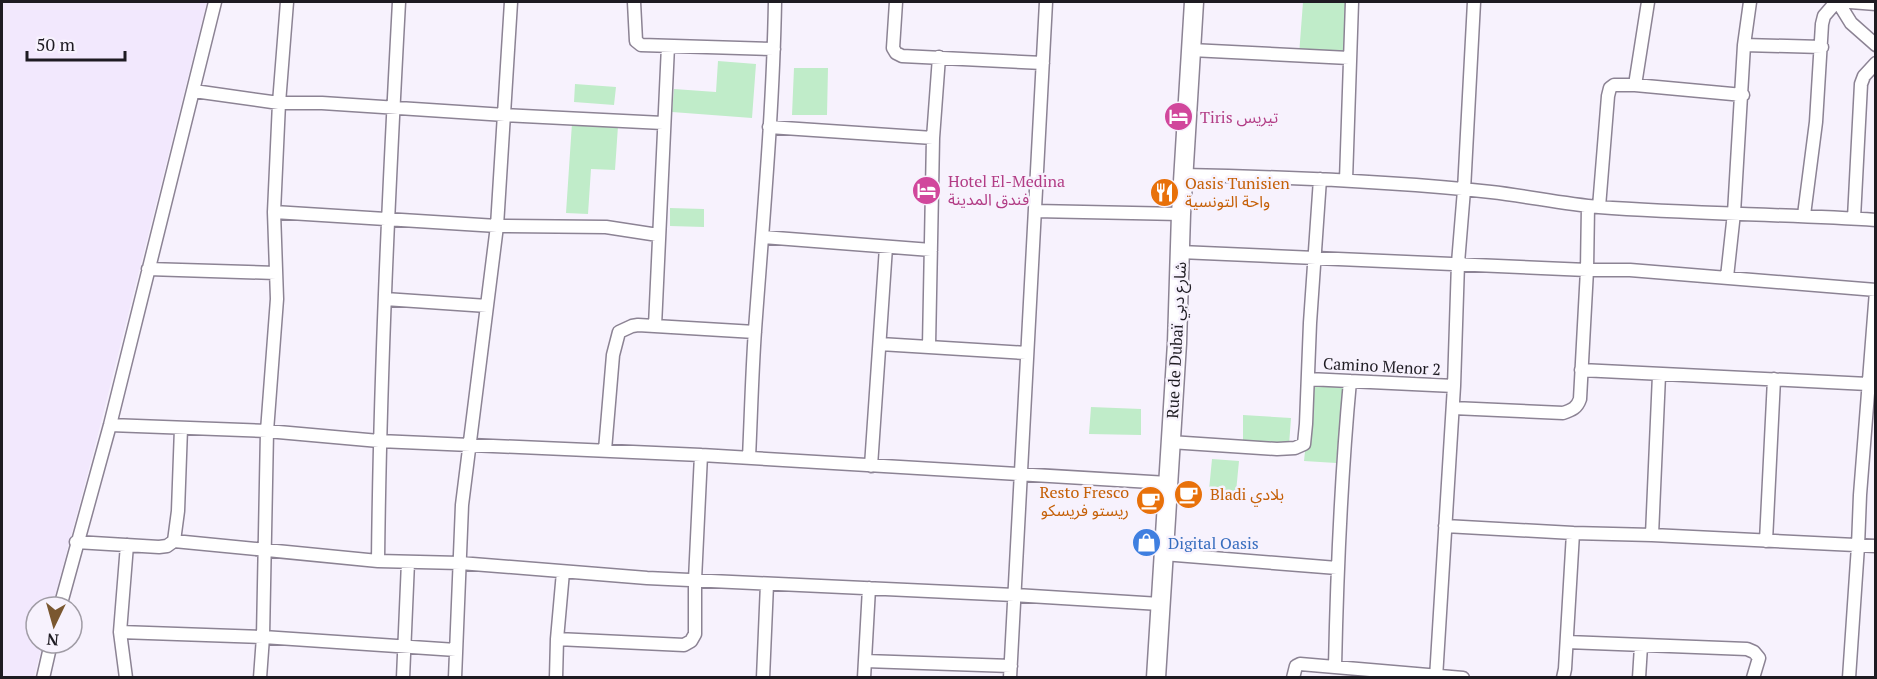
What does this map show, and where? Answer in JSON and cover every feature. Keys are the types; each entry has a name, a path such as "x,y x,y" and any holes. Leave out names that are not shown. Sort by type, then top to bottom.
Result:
{"street":[{"path":"63,595 110,424 215,2"},
{"path":"260,678 263,637 267,431 277,299 274,212 287,2"},
{"path":"378,561 379,441 387,218 399,2"},
{"path":"455,678 462,505 497,226 511,2"},
{"path":"634,2 636,41 645,46 774,49"},
{"path":"749,458 775,2"},
{"path":"896,2 893,48 902,56 1044,63"},
{"path":"865,661 1010,672 1046,2"},
{"name":"Rue de Dubaï شارع دبي","path":"1156,678 1194,2"},
{"path":"1346,180 1352,2"},
{"path":"1436,677 1453,408 1458,263 1474,2"},
{"path":"1635,85 1648,2"},
{"path":"1727,277 1743,95 1744,45 1750,2"},
{"path":"1804,215 1816,122 1822,48 1821,31 1824,16 1837,2 1851,23 1875,45"},
{"path":"1850,2 1875,4"},
{"path":"1744,45 1822,48"},
{"path":"654,326 668,46"},
{"path":"1191,50 1349,58"},
{"path":"929,346 933,138 939,57"},
{"path":"1854,218 1861,84 1864,76 1875,63"},
{"path":"1453,408 1563,413 1572,411 1578,406 1593,206 1610,88 1614,85 1635,85 1743,95"},
{"path":"194,91 279,103 322,103 663,123"},
{"path":"769,127 933,138"},
{"path":"1183,174 1346,180 1514,195 1593,206 1875,220"},
{"path":"1170,442 1295,448 1304,444 1320,179"},
{"path":"1035,211 1181,214"},
{"path":"274,212 497,226 606,227 658,235"},
{"path":"763,237 931,250"},
{"path":"871,466 886,247"},
{"path":"1180,252 1630,270 1875,290 1873,353 1868,384 1849,678"},
{"path":"148,269 276,273"},
{"path":"385,299 487,306"},
{"path":"605,450 613,355 619,332 632,326 654,326 755,332"},
{"path":"880,344 1026,353"},
{"path":"1581,370 1868,384"},
{"path":"1652,535 1659,375"},
{"name":"Camino Menor 2","path":"1308,379 1454,386"},
{"path":"1766,541 1774,379"},
{"path":"1335,667 1342,459 1350,381"},
{"path":"110,424 267,431 379,441 470,443 700,455 1168,483"},
{"path":"174,541 178,511 181,428"},
{"path":"557,639 684,645 691,641 695,633 700,455"},
{"path":"1445,526 1573,534 1652,535 1875,546"},
{"path":"1563,678 1573,534"},
{"path":"76,542 159,547 174,541 378,561 460,563 695,580 1160,604"},
{"path":"126,678 120,632 127,545"},
{"path":"1162,554 1338,568"},
{"path":"403,678 408,562"},
{"path":"556,678 563,572"},
{"path":"763,678 767,584"},
{"path":"864,678 869,588"},
{"path":"120,632 263,637 456,650"},
{"path":"1567,642 1747,649 1759,658 1753,678"},
{"path":"1639,678 1641,646"},
{"path":"43,678 48,655"},
{"path":"1293,678 1296,666 1300,664 1463,678"}],"shaded area":[{"path":"2,2 207,2 55,595 24,595 24,655 40,655 34,677 2,677"}],"green space":[{"path":"1303,2 1350,2 1349,54 1299,55"},
{"path":"718,61 756,64 752,118 672,112 674,89 716,92"},
{"path":"794,68 828,68 827,115 792,115"},
{"path":"575,84 616,87 614,105 574,102"},
{"path":"572,123 618,126 615,170 591,169 588,214 566,213"},
{"path":"670,208 704,209 704,227 670,226"},
{"path":"1312,382 1344,384 1336,463 1304,461"},
{"path":"1091,407 1141,409 1141,435 1089,434"},
{"path":"1243,415 1291,418 1289,445 1243,443"},
{"path":"1212,459 1239,461 1236,492 1209,490"}],"place":[{"name":"Tiris تيريس","path":"1179,117"},
{"name":"Hotel El-Medina فندق المدينة","path":"927,190"},
{"name":"Oasis Tunisien واحة التونسية","path":"1164,192"},
{"name":"Bladi بلادي","path":"1189,494"},
{"name":"Resto Fresco ريستو فريسكو","path":"1150,501"},
{"name":"Digital Oasis","path":"1147,543"}]}
